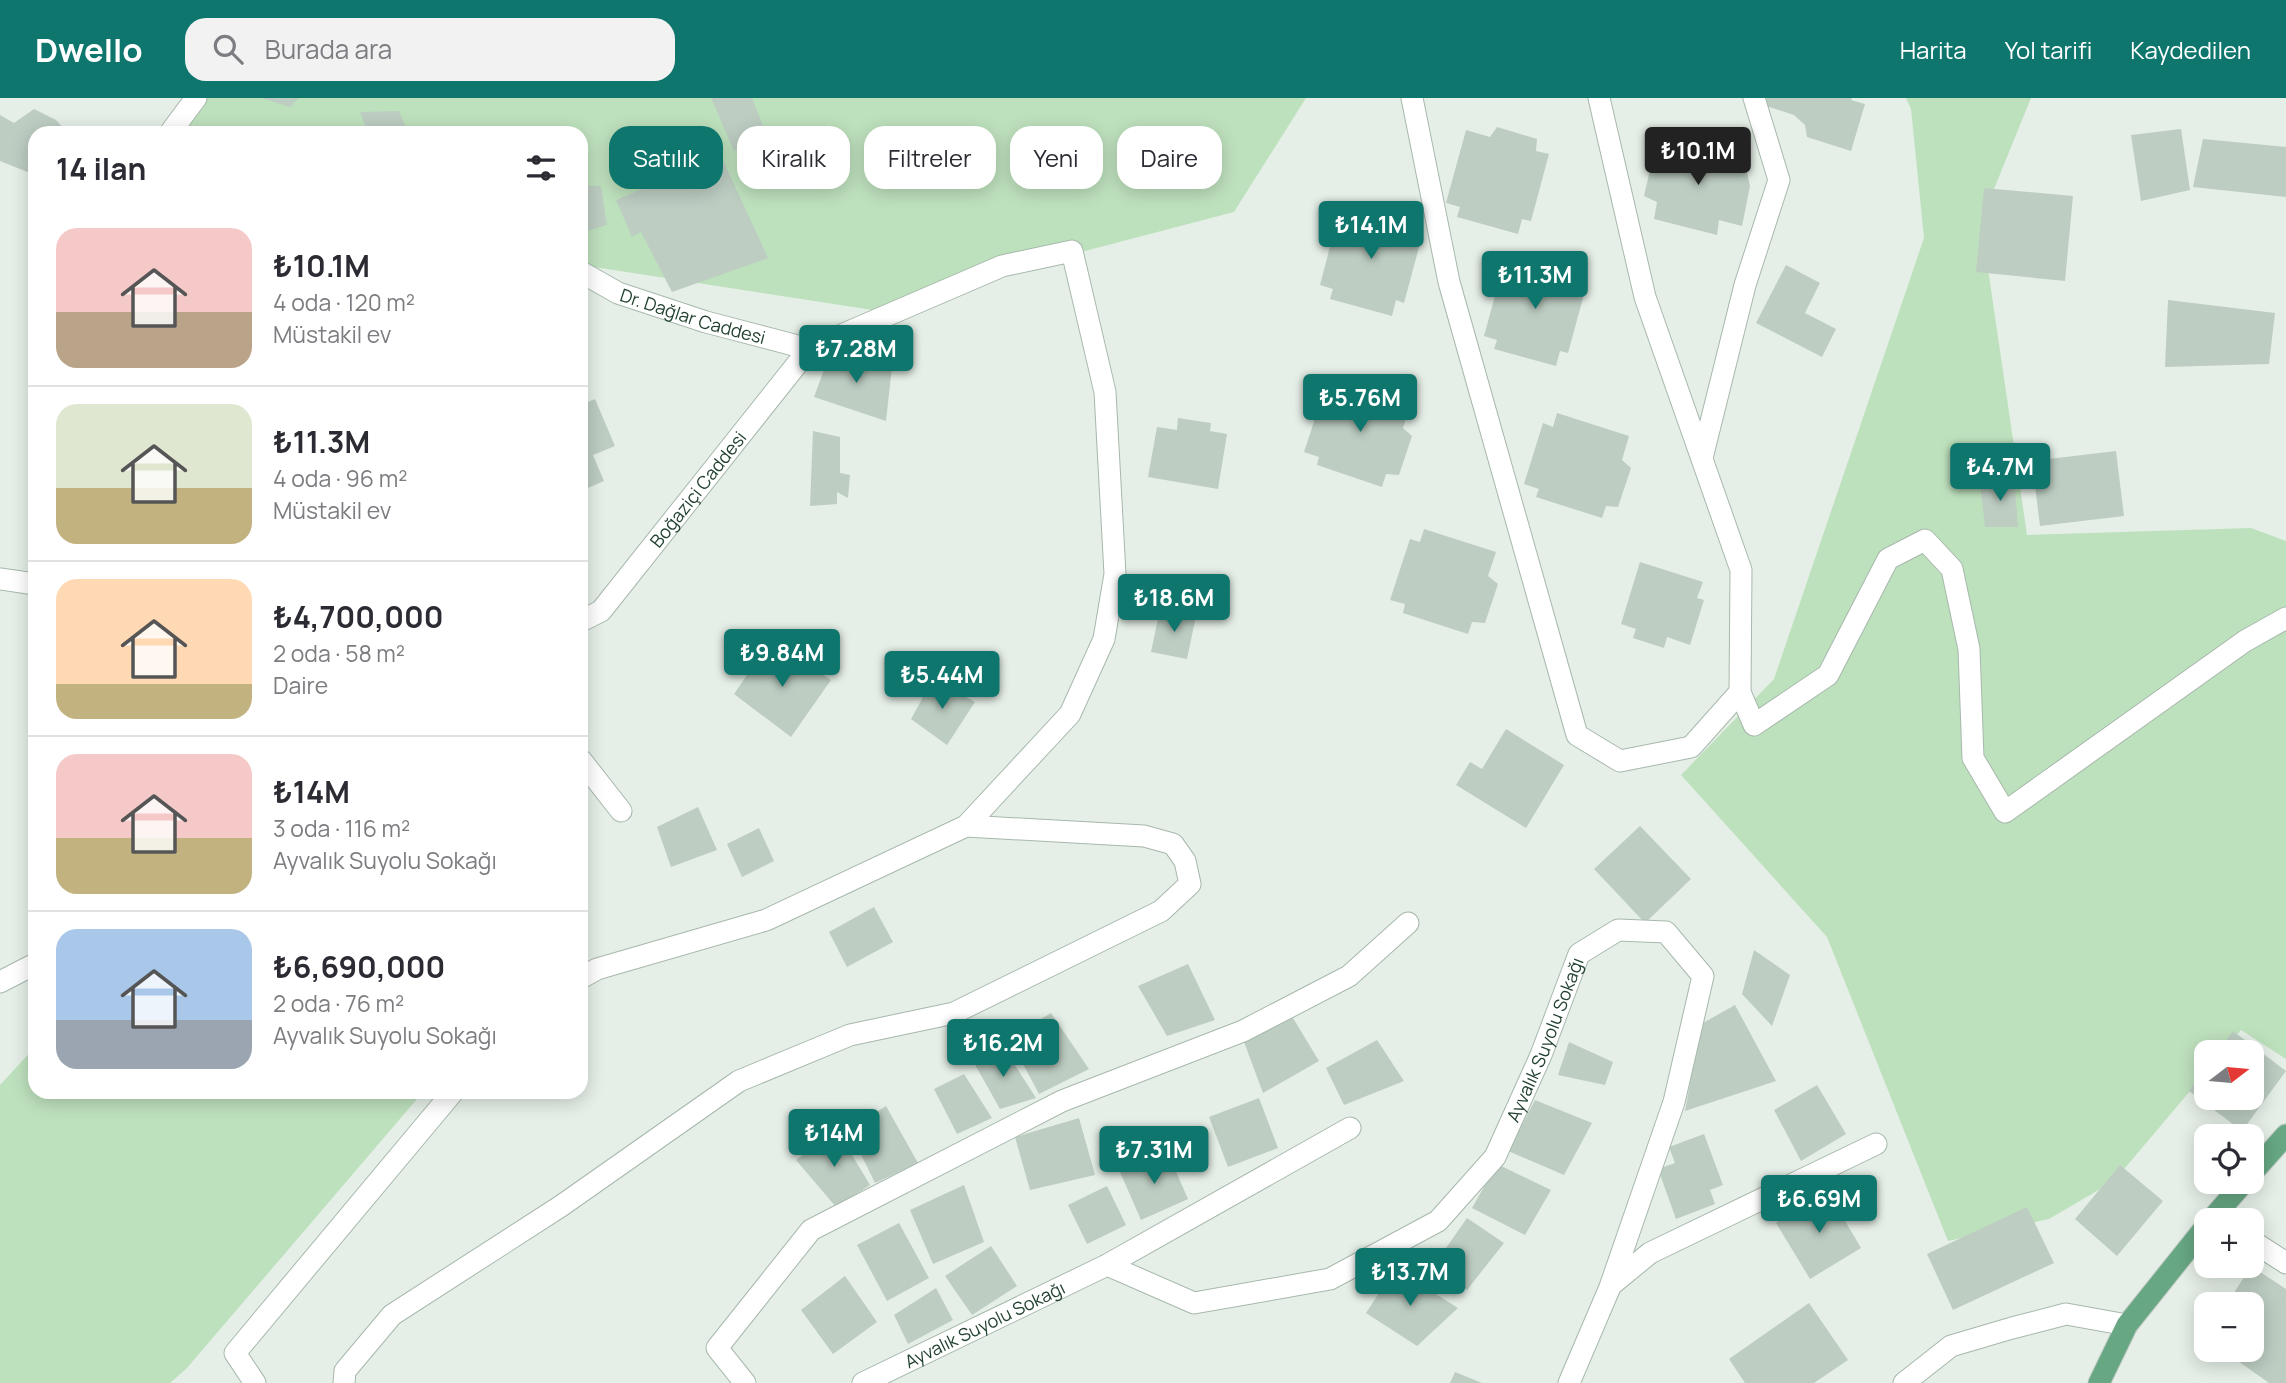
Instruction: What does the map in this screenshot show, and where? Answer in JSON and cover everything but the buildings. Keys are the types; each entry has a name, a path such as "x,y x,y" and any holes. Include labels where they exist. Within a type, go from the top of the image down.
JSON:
{"main road":[{"path":"2264,1160 2286,1135"},
{"path":"2222,1208 2234,1194"},
{"path":"2099,1383 2127,1325 2194,1242"}],"street":[{"path":"175,126 196,98"},
{"path":"1412,98 1448,282 1577,735 1620,761 1691,747 1740,692"},
{"path":"1599,98 1645,297 1741,570 1740,692 1754,725 1828,675 1888,559 1925,540 1952,569 1969,649 1973,758 2005,811 2245,641 2286,618"},
{"path":"1702,458 1745,285 1779,180 1754,98"},
{"path":"588,974 766,920 966,826 1070,714 1104,639 1115,574 1105,392 1072,251 1002,266 808,349"},
{"name":"Dr. Dağlar Caddesi","path":"588,276 618,293 706,322 808,349"},
{"name":"Boğaziçi Caddesi","path":"588,618 601,611 808,349"},
{"path":"0,579 28,583"},
{"path":"588,769 621,810"},
{"path":"344,1383 345,1371 392,1315 561,1206 739,1081 850,1035 954,1013 1161,911 1190,884 1185,861 1173,844 1144,836 966,826"},
{"path":"746,1383 717,1348 811,1230 1062,1101 1243,1031 1349,976 1408,923"},
{"name":"Ayvalık Suyolu Sokağı","path":"1107,1265 1194,1303 1330,1279 1438,1221 1495,1157 1541,1055 1579,954 1618,930 1666,932 1703,976 1674,1102 1610,1287 1569,1383"},
{"path":"0,982 28,968"},
{"path":"255,1383 235,1353 447,1099"},
{"name":"Ayvalık Suyolu Sokağı","path":"863,1383 1107,1265 1350,1128"},
{"name":"Ayvalık Suyolu Sokağı","path":"1610,1287 1650,1253 1876,1144"},
{"path":"2264,1248 2286,1262"},
{"path":"1904,1383 1951,1346 2039,1321 2066,1314 2127,1325"}],"green space":[{"path":"201,98 1306,98 1234,212 1085,251 879,311 588,266 588,126 183,126"},
{"path":"1906,98 2031,98 1981,221 2027,535 2251,528 2286,541 2286,1059 2264,1045 2264,1040 2257,1040 2241,1030 2233,1040 2194,1040 2194,1086 2114,1181 2049,1219 1948,1241 1827,937 1681,775 1774,679 1924,238 1911,109"},
{"path":"28,1055 28,1099 417,1099 187,1368 170,1383 0,1383 0,1085"}]}
